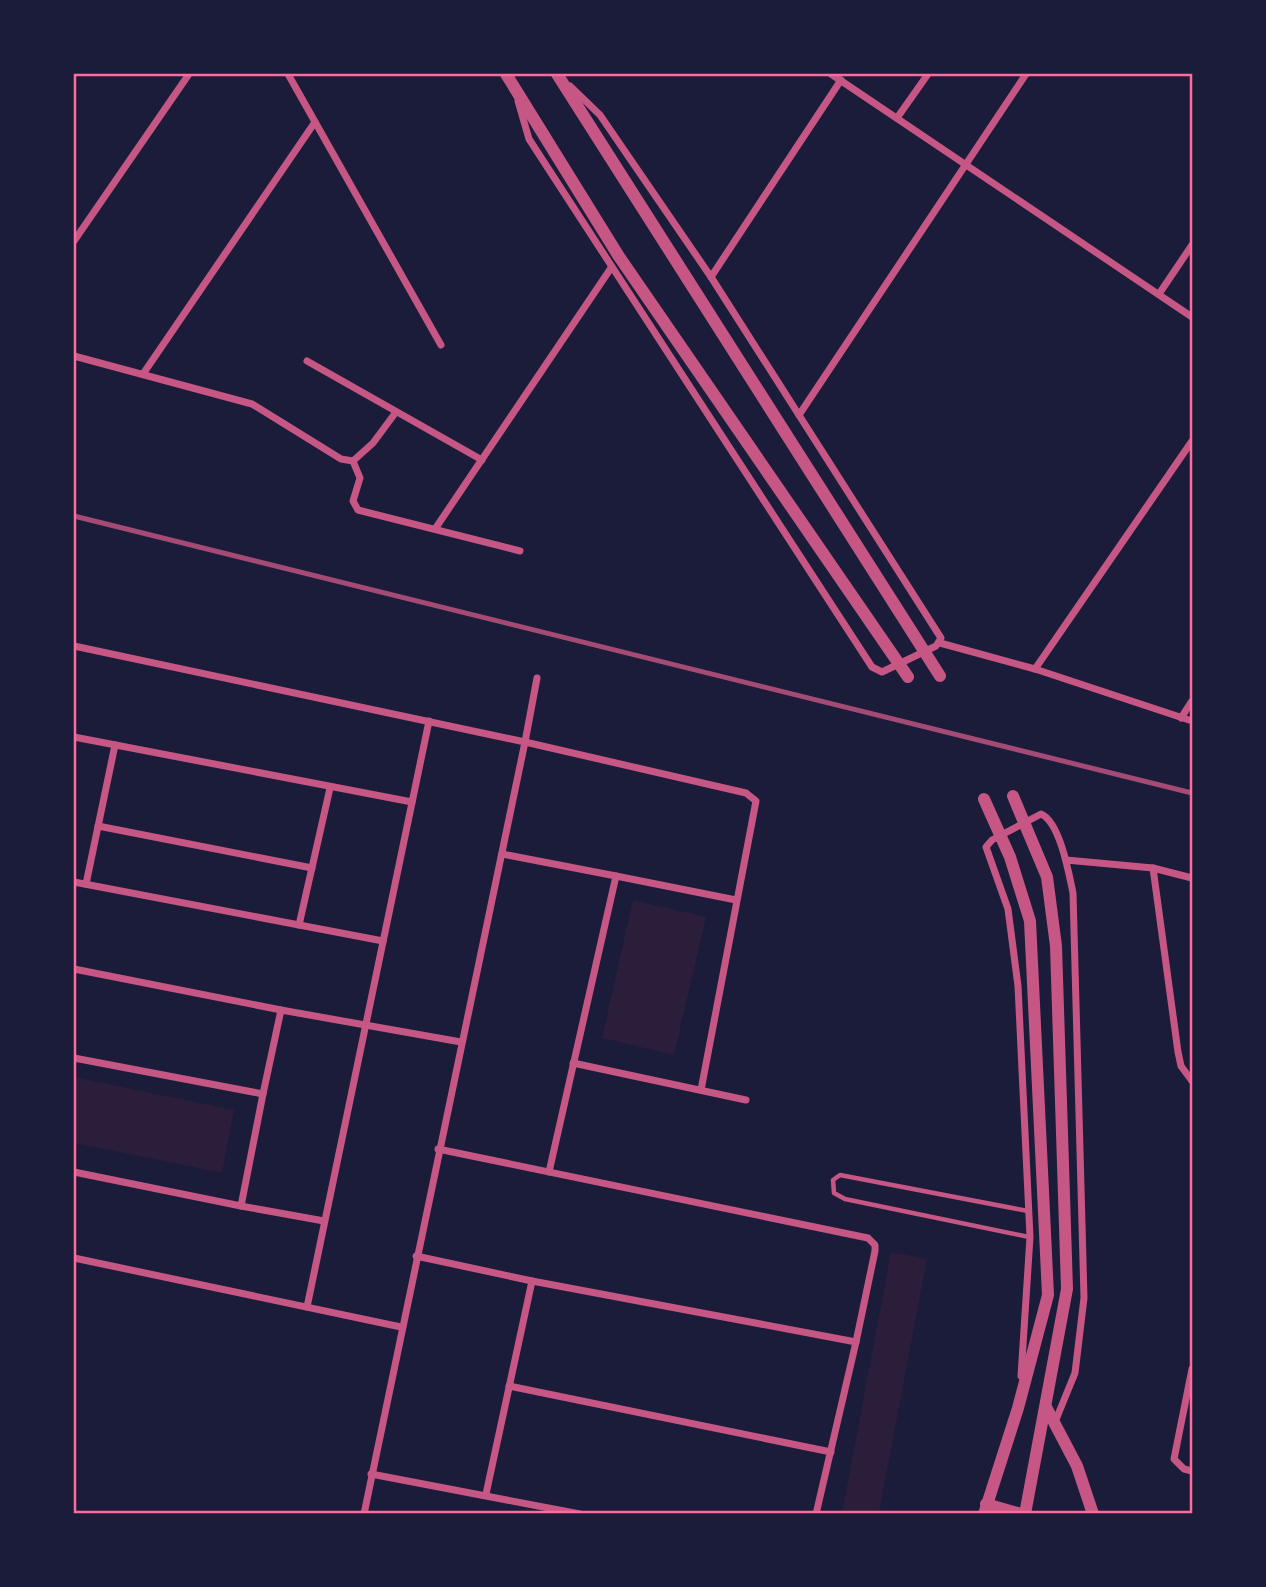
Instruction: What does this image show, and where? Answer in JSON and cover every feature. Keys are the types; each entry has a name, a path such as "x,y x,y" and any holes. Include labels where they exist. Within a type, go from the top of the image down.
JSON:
{"street":[{"path":"74,241 189,74"},
{"path":"288,74 441,345"},
{"path":"506,74 618,255 908,677"},
{"path":"557,74 600,115 711,277 941,638 938,645"},
{"path":"557,74 940,676"},
{"path":"831,74 1192,317"},
{"path":"897,118 928,74"},
{"path":"799,415 1026,74"},
{"path":"711,277 841,80"},
{"path":"516,91 529,139 872,667 878,671 891,668 938,645 1035,669 1192,720"},
{"path":"143,374 315,122"},
{"path":"1159,294 1192,245"},
{"path":"435,529 611,268"},
{"path":"74,356 253,404 341,459 353,461"},
{"path":"307,361 482,460"},
{"path":"353,461 373,443 396,412"},
{"path":"1035,669 1192,441"},
{"path":"353,461 359,478 353,501 355,508 520,551"},
{"path":"74,646 525,742 751,795 756,805 701,1090"},
{"path":"363,1514 537,678"},
{"path":"1181,718 1192,701"},
{"path":"307,1307 429,721"},
{"path":"74,737 412,802"},
{"path":"86,884 115,745"},
{"path":"299,925 330,788"},
{"path":"984,799 1010,857 1030,920 1048,1295 1018,1408 985,1509 1023,1514 1046,1407 1066,1289 1056,946 1046,877 1013,796"},
{"path":"1018,1408 1026,1337 1030,1237 1018,986 1008,909 987,850 992,840 1035,815 1043,815 1052,823 1066,860 1073,893 1084,1298 1074,1373 1055,1423"},
{"path":"98,826 312,868"},
{"path":"502,854 736,900"},
{"path":"1066,860 1153,868 1192,878"},
{"path":"1153,868 1178,1052 1181,1066 1192,1081"},
{"path":"548,1172 616,876"},
{"path":"74,882 383,941"},
{"path":"74,969 365,1027 461,1042"},
{"path":"241,1206 281,1010"},
{"path":"74,1058 263,1094"},
{"path":"573,1063 746,1100"},
{"path":"438,1149 868,1238 875,1245 875,1251 816,1514"},
{"path":"74,1172 324,1221"},
{"path":"416,1256 532,1281 856,1342"},
{"path":"74,1258 401,1327"},
{"path":"486,1494 532,1281"},
{"path":"1192,1369 1174,1459 1184,1469 1192,1471"},
{"path":"509,1386 831,1452"},
{"path":"1046,1407 1077,1466 1093,1514"},
{"path":"371,1474 580,1514"}],"lane":[{"path":"1028,1211 840,1175 833,1180 832,1186 834,1193 845,1199 1030,1237"}],"shaded area":[{"path":"633,900 706,917 674,1055 602,1038"},
{"path":"74,1077 234,1110 222,1173 74,1143"},
{"path":"891,1252 927,1259 879,1513 842,1513"}],"railway":[{"path":"74,516 1192,793"}]}
